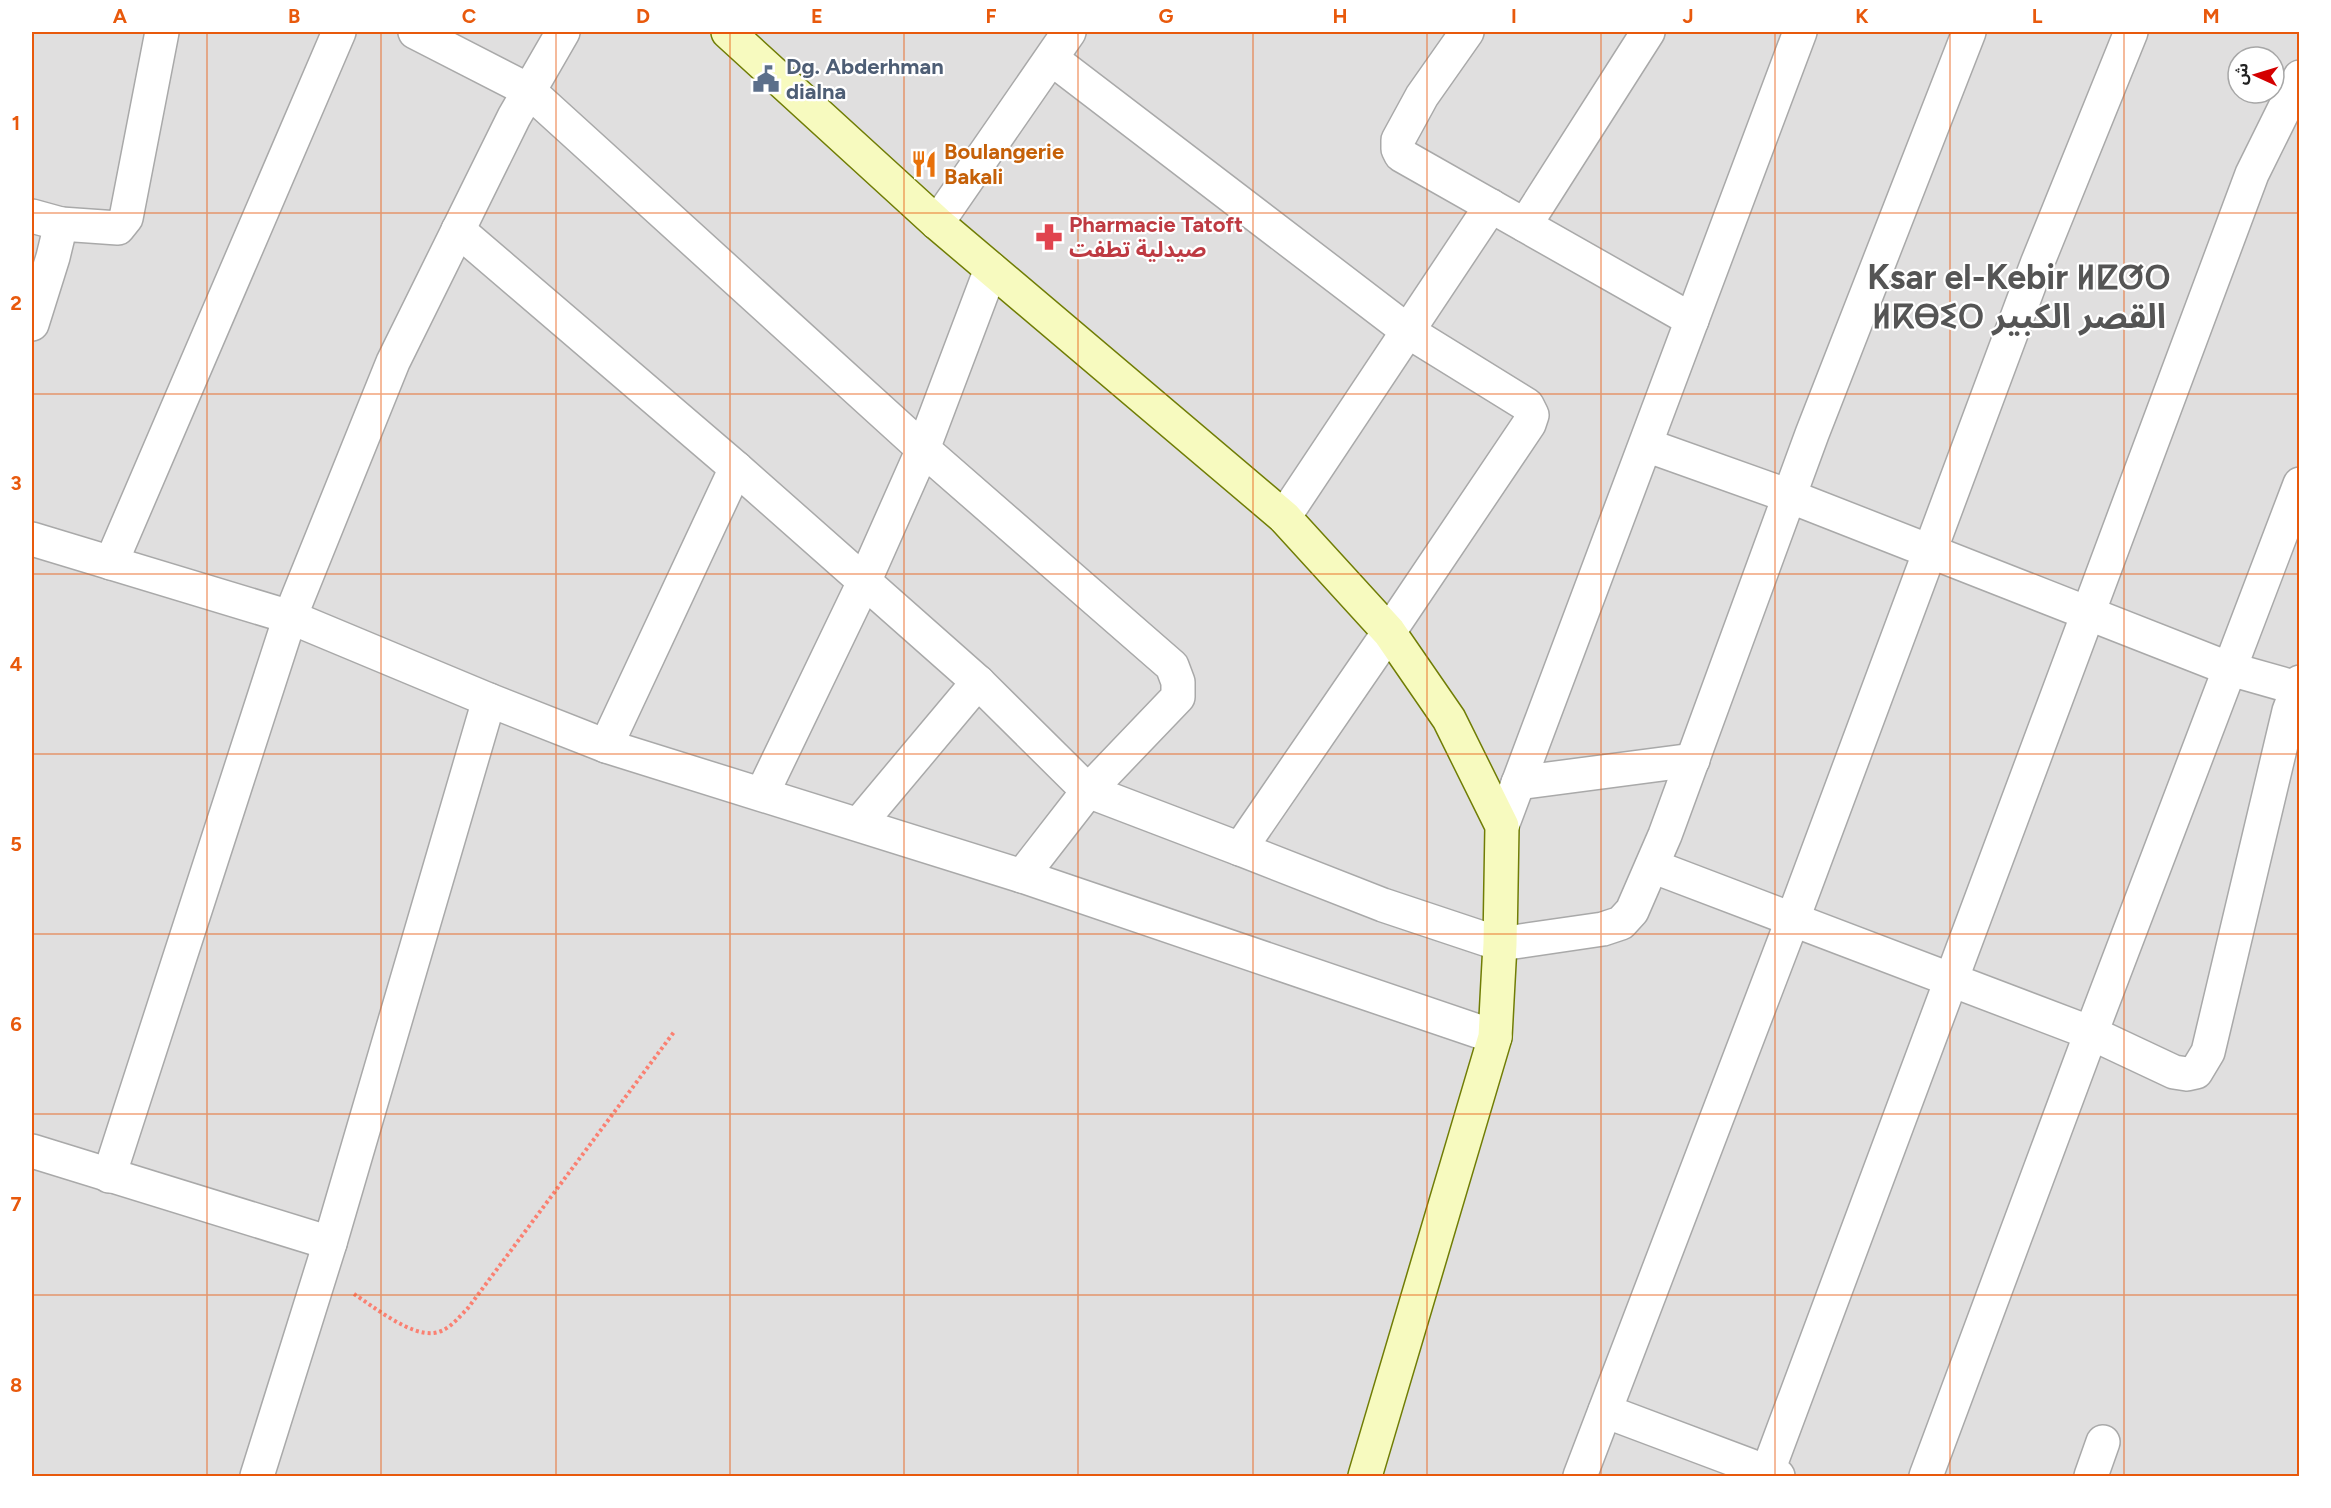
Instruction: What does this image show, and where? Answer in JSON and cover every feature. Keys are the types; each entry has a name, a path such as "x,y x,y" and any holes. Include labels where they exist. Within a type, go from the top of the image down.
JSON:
{"main road":[{"path":"728,32 937,223 1284,518 1389,632 1449,719 1502,826 1500,945 1495,1037 1365,1476"}],"street":[{"path":"32,324 53,257 46,220 118,228 126,218 162,32"},
{"path":"111,563 339,32"},
{"path":"415,32 528,90 923,448 1172,666 1178,682 1178,697 1088,791 1022,876"},
{"path":"109,1176 290,617 393,362 528,90 563,32"},
{"path":"937,223 1070,32"},
{"path":"1467,32 1422,96 1398,140 1401,155 1692,320"},
{"path":"1525,225 1648,32"},
{"path":"1502,826 1800,32"},
{"path":"458,230 736,468 978,682 1088,791 1383,905 1500,945 1603,929 1621,923 1632,911 1693,760 1790,496 1969,32"},
{"path":"1580,1476 1792,921 2037,264 2131,32"},
{"path":"1052,59 1409,332 1527,405 1532,415 1529,424 1240,849"},
{"path":"1605,1411 1770,1475 1951,981 2252,174 2300,77"},
{"path":"1284,518 1491,206"},
{"path":"762,794 864,582 923,448 991,269"},
{"path":"1646,445 1790,496 1931,550 2230,669 2298,685 2289,711 2208,1052 2196,1072 2187,1074 2174,1072 2091,1033 1652,866"},
{"path":"606,746 736,468"},
{"path":"1926,1476 2091,1033 2300,484"},
{"path":"32,539 290,617 606,746 1022,876 1495,1037"},
{"path":"859,824 978,682"},
{"path":"257,1476 325,1258 489,700"},
{"path":"1518,783 1693,760"},
{"path":"32,1151 109,1176 325,1258"},
{"path":"2091,1476 2103,1442"}],"path":[{"path":"325,1258 411,1330 435,1333 451,1326 468,1308 674,1032"}],"shaded area":[{"path":"32,32 2299,32 2299,1476 32,1476"}],"place":[{"name":"Dg. Abderhman dialna","path":"766,79"},
{"name":"Boulangerie Bakali","path":"924,164"},
{"name":"Pharmacie Tatoft صيدلية تطفت","path":"1049,237"}],"district":[{"name":"Ksar el-Kebir ⵍⵇⵚⵔ ⵍⴽⴱⵉⵔ القصر الكبير","path":"2019,296"}]}
